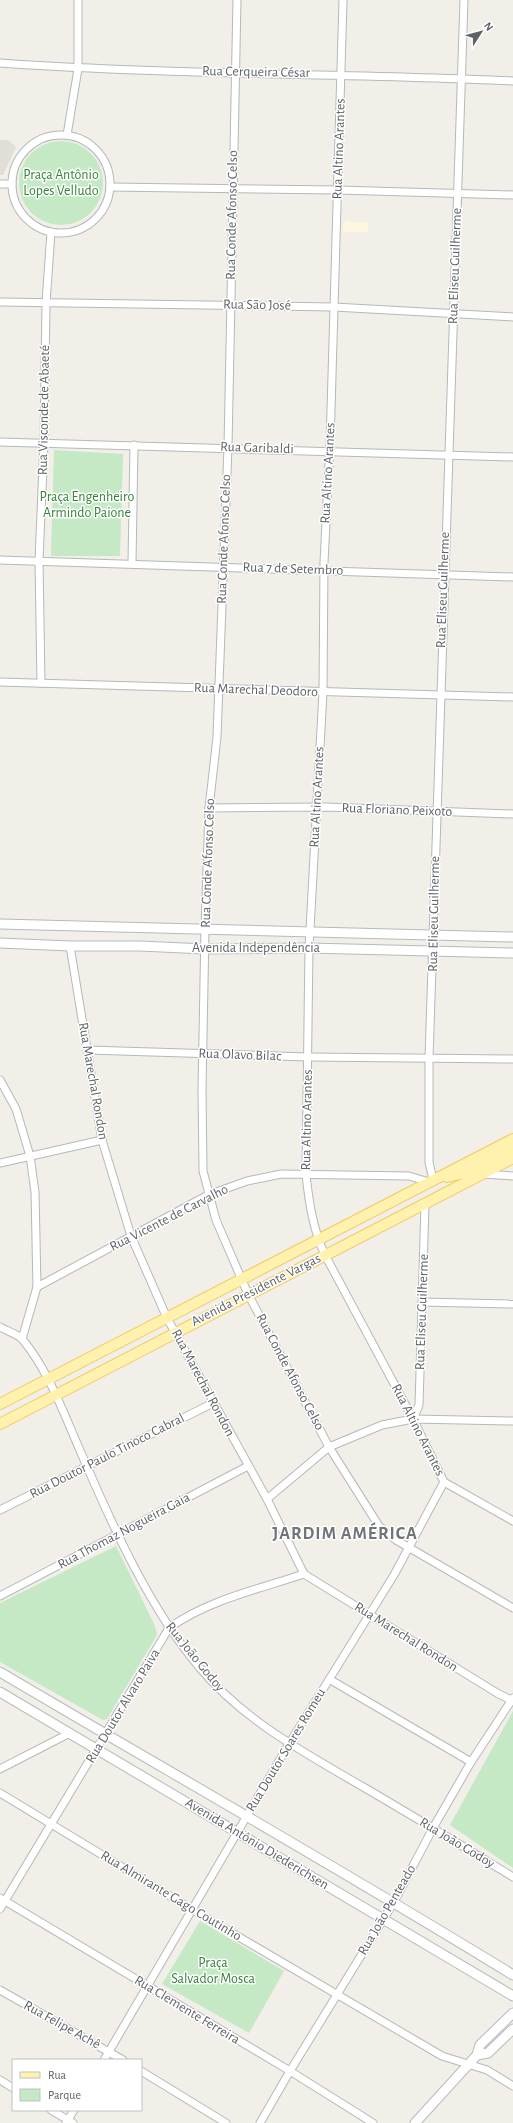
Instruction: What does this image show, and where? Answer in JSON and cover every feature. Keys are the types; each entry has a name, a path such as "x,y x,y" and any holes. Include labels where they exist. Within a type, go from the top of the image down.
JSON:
{"main road":[{"name":"Avenida Independência","path":"0,924 513,937"},
{"name":"Avenida Independência","path":"0,943 205,949 309,948 513,953"},
{"name":"Avenida Presidente Vargas","path":"0,1404 318,1241 431,1180 513,1139"},
{"path":"431,1180 464,1173 513,1148"},
{"name":"Avenida Presidente Vargas","path":"0,1424 248,1294 513,1158"},
{"name":"Avenida Antônio Diederichsen","path":"0,1672 246,1818 394,1902 513,1975"},
{"name":"Avenida Antônio Diederichsen","path":"0,1692 513,1996"},
{"path":"415,2123 477,2055 480,2045 513,2013"},
{"path":"477,2055 488,2053 513,2029"}],"street":[{"path":"67,135 78,69 78,0"},
{"name":"Rua Conde Afonso Celso","path":"237,0 228,447 216,737 209,808 205,929 204,1053 202,1090 203,1163 208,1195 216,1220 248,1294 329,1447 379,1526 396,1540 513,1608"},
{"name":"Rua Altino Arantes","path":"343,0 330,451 324,570 323,692 309,948 306,1174 309,1202 318,1241 414,1419 444,1482 513,1521"},
{"name":"Rua Eliseu Guilherme","path":"431,1180 429,1162 429,1058 434,951 440,694 464,0"},
{"name":"Rua Cerqueira César","path":"0,63 78,69 341,74 513,81"},
{"path":"54,135 67,135 82,139 94,148 103,159 109,172 110,187 107,201 101,213 91,223 79,230 65,233 51,232 36,226 23,215 15,200 12,184 14,170 19,157 28,146 41,139 54,135"},
{"path":"0,184 12,184"},
{"path":"110,187 338,190 513,195"},
{"name":"Rua Visconde de Abaeté","path":"41,683 39,560 44,443 46,303 51,232"},
{"name":"Rua São José","path":"0,302 230,304 334,307 513,317"},
{"name":"Rua Garibaldi","path":"0,442 228,447 513,457"},
{"path":"132,563 134,446"},
{"name":"Rua 7 de Setembro","path":"0,560 223,566 513,577"},
{"name":"Rua Marechal Deodoro","path":"0,682 513,697"},
{"name":"Rua Floriano Peixoto","path":"209,808 317,808 513,814"},
{"name":"Rua Marechal Rondon","path":"70,946 102,1140 131,1236 167,1318 267,1499 304,1574 513,1700"},
{"name":"Rua Olavo Bilac","path":"88,1050 308,1057 513,1060"},
{"path":"0,1080 16,1109 30,1156 35,1192 37,1287 22,1339"},
{"path":"0,1163 102,1140"},
{"name":"Rua Vicente de Carvalho","path":"37,1287 208,1195 246,1181 281,1174 409,1176 431,1180"},
{"path":"481,1174 513,1176"},
{"name":"Rua Eliseu Guilherme","path":"414,1419 419,1405 425,1204"},
{"path":"422,1302 513,1304"},
{"name":"Rua João Godoy","path":"0,1327 22,1339 48,1379 86,1466 119,1534 169,1628 198,1666 220,1690 245,1712 289,1744 433,1828 513,1877"},
{"name":"Rua Doutor Paulo Tinoco Cabral","path":"0,1510 213,1403"},
{"path":"406,1406 419,1405"},
{"path":"267,1499 329,1447 382,1425 414,1419 513,1421"},
{"name":"Rua Thomaz Nogueira Gaia","path":"0,1596 248,1466"},
{"name":"Rua Doutor Soares Romeu","path":"105,2059 289,1744 369,1613 394,1576 444,1482"},
{"name":"Rua Doutor Alvaro Paiva","path":"0,1909 2,1899 98,1749 169,1628 186,1616 203,1608 304,1574"},
{"path":"329,1679 471,1762"},
{"name":"Rua João Penteado","path":"260,2123 337,1993 394,1902 433,1828 471,1762 513,1700"},
{"path":"0,1769 70,1733"},
{"name":"Rua Almirante Gago Coutinho","path":"0,1793 193,1910 337,1993 442,2056 487,2070 513,2086"},
{"name":"Rua Clemente Ferreira","path":"2,1899 147,1987 290,2071 373,2123"},
{"name":"Rua Felipe Achê","path":"0,1990 121,2059"},
{"path":"142,2072 226,2123"},
{"path":"0,2080 12,2087"},
{"path":"52,2111 69,2122 74,2111"}],"shaded area":[{"path":"0,140 8,140 16,147 3,175 0,175"},
{"path":"346,221 369,223 367,232 343,232 343,225"}],"green space":[{"name":"Praça Antônio Lopes Velludo","path":"53,141 69,141 85,148 96,159 103,175 103,191 100,199 91,213 85,218 69,225 53,225 37,218 26,207 19,191 19,175 26,159 37,148"},
{"name":"Praça Engenheiro Armindo Paione","path":"54,450 123,454 120,556 51,556"},
{"path":"116,1546 155,1626 157,1635 107,1719 103,1720 0,1662 0,1603"},
{"path":"513,1711 513,1868 450,1825"},
{"name":"Praça Salvador Mosca","path":"200,1921 284,1971 249,2033 162,1984"}],"district":[{"name":"JARDIM AMÉRICA","path":"345,1534"}]}
